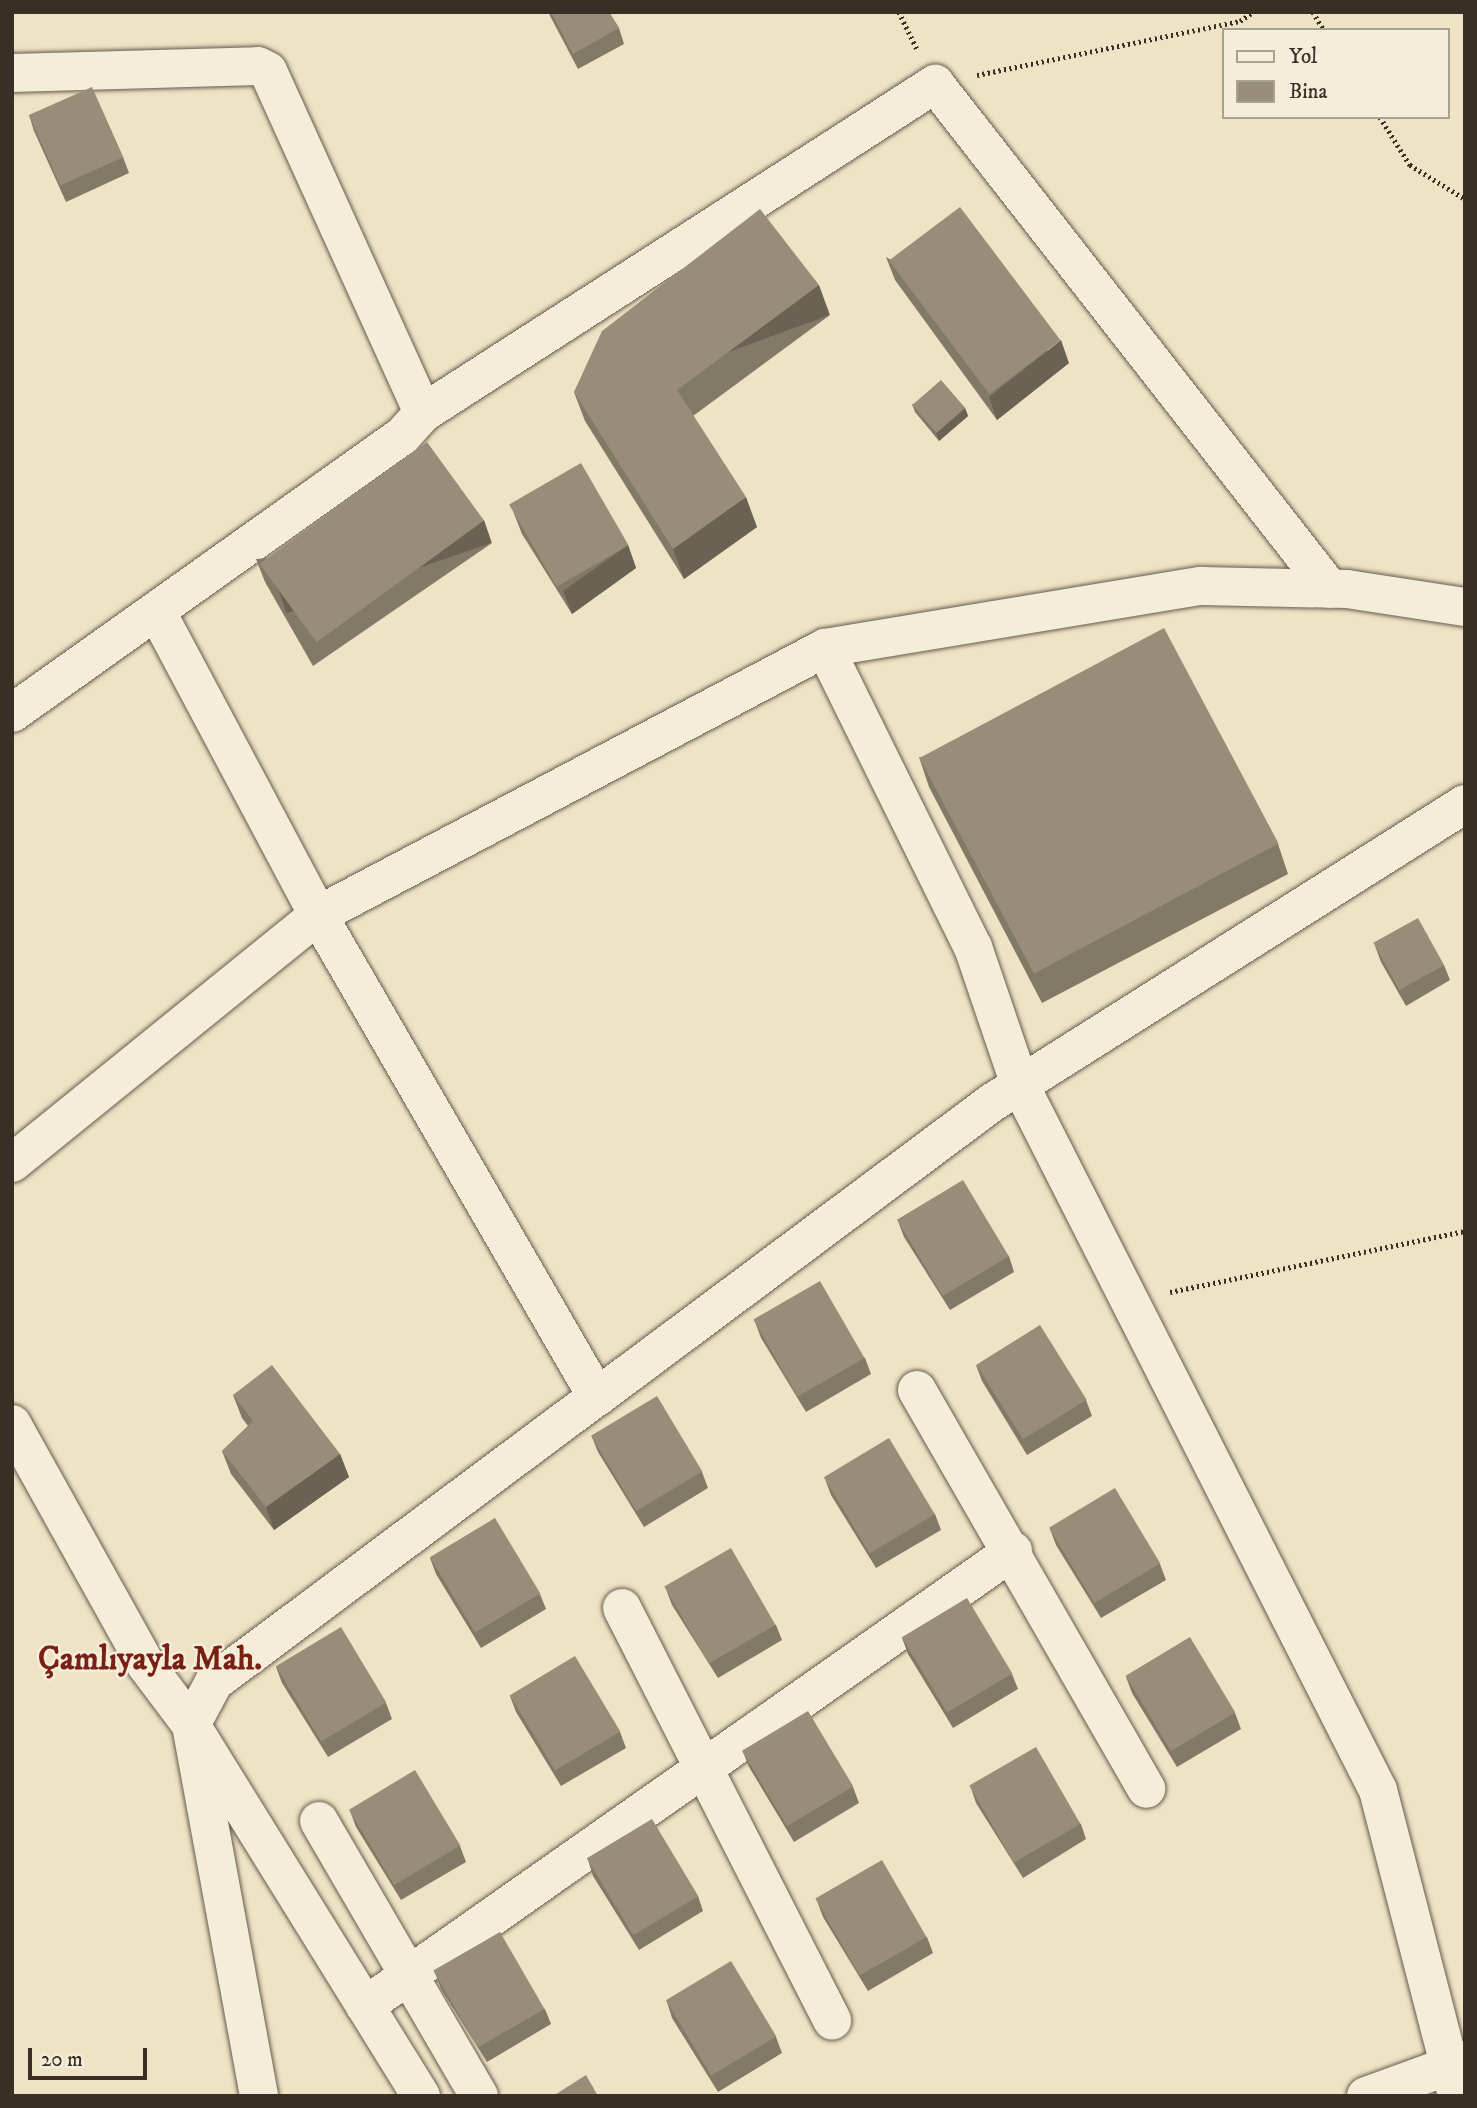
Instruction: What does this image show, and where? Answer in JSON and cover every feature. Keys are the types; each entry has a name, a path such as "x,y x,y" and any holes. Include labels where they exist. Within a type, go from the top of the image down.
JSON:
{"street":[{"path":"12,73 258,66 268,71 423,413"},
{"path":"12,713 402,436 423,413 935,84 1330,589"},
{"path":"12,1163 318,915 825,648 1201,586 1330,589 1465,607"},
{"path":"157,612 318,915 597,1397"},
{"path":"825,648 973,947 1020,1085 1135,1299 1378,1790 1456,2074 1366,2096"},
{"path":"259,2096 191,1725 214,1682 1020,1085 1465,804"},
{"path":"917,1390 1013,1551 1146,1789"},
{"path":"12,1424 146,1665 191,1725 421,2096"},
{"path":"365,2006 1013,1551"},
{"path":"622,1608 832,2021"},
{"path":"319,1821 479,2096"}],"path":[{"path":"935,84 1240,21 1252,12"},
{"path":"1312,12 1323,28"},
{"path":"1381,119 1410,164 1465,199"},
{"path":"1135,1299 1465,1231"}],"building":[{"path":"551,12 609,12 619,28 573,54"},
{"path":"92,87 123,157 60,185 29,115"},
{"path":"960,207 1061,340 989,394 889,261"},
{"path":"760,209 819,285 677,390 746,497 673,549 574,392 602,331"},
{"path":"941,380 965,408 937,433 912,405"},
{"path":"427,442 484,520 317,642 260,564"},
{"path":"581,463 628,545 557,587 509,504"},
{"path":"1164,628 1279,843 1034,973 919,758"},
{"path":"1418,918 1444,965 1400,990 1373,943"},
{"path":"963,1180 1009,1256 943,1296 897,1220"},
{"path":"820,1281 865,1358 798,1397 753,1320"},
{"path":"1040,1325 1087,1400 1023,1439 976,1365"},
{"path":"272,1365 340,1454 266,1507 222,1451 253,1421 233,1395"},
{"path":"657,1396 702,1471 636,1511 591,1436"},
{"path":"889,1438 935,1514 870,1553 824,1477"},
{"path":"1115,1488 1160,1563 1094,1603 1049,1528"},
{"path":"495,1518 540,1593 475,1633 430,1557"},
{"path":"731,1548 776,1625 709,1664 664,1586"},
{"path":"967,1598 1012,1673 947,1713 902,1637"},
{"path":"341,1627 386,1702 321,1742 276,1666"},
{"path":"1190,1637 1235,1712 1171,1751 1126,1676"},
{"path":"575,1656 620,1731 555,1771 510,1695"},
{"path":"808,1711 853,1786 787,1826 742,1751"},
{"path":"1036,1747 1080,1824 1014,1863 969,1786"},
{"path":"415,1770 460,1845 394,1885 349,1810"},
{"path":"652,1819 698,1896 633,1935 587,1858"},
{"path":"882,1860 926,1937 860,1976 815,1898"},
{"path":"500,1932 544,2009 478,2048 433,1970"},
{"path":"731,1961 776,2036 711,2076 666,2000"},
{"path":"586,2075 598,2096 553,2096"}],"district":[{"name":"Çamlıyayla Mah.","path":"150,1660"}]}
